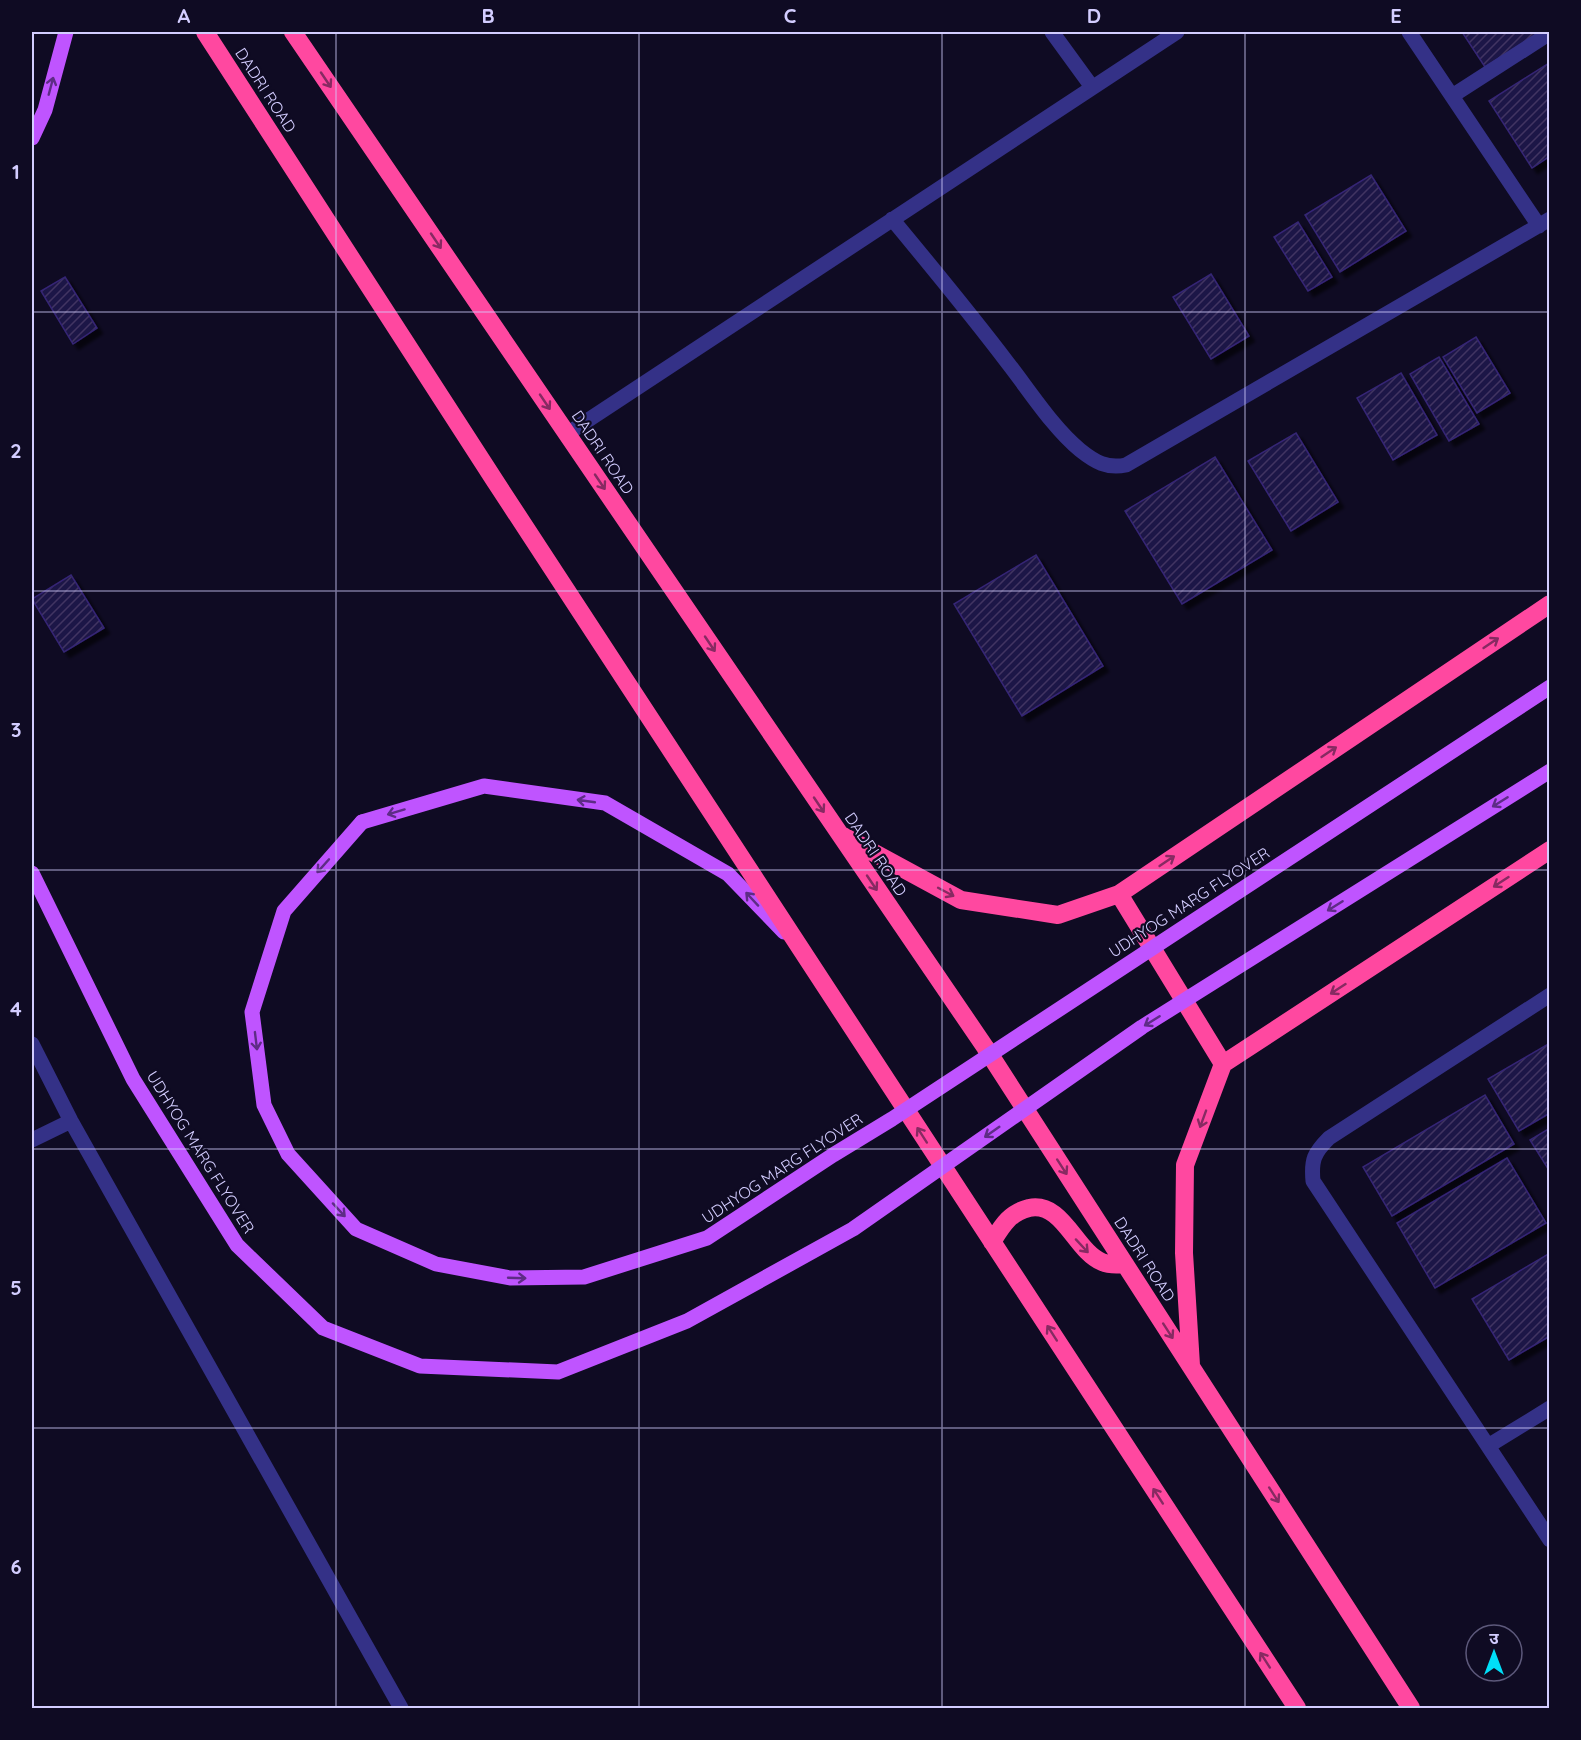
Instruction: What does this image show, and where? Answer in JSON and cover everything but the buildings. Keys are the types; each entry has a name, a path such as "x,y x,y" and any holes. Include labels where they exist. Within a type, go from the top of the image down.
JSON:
{"highway":[{"name":"DADRI ROAD","path":"205,32 495,481 1297,1708"},
{"name":"DADRI ROAD","path":"293,32 989,1055 1412,1708"},
{"path":"839,834 961,900 1058,915 1119,894 1550,604"},
{"path":"1191,1366 1184,1253 1185,1166 1223,1064 1550,850"},
{"path":"1119,894 1223,1064"},
{"path":"992,1242 1005,1221 1014,1213 1041,1207 1052,1212 1084,1249 1101,1262 1113,1265 1125,1264"}],"main road":[{"path":"32,138 45,110 66,32"},
{"name":"UDHYOG MARG FLYOVER","path":"806,957 728,873 605,803 484,786 362,822 284,911 252,1012 264,1105 288,1154 356,1229 436,1264 510,1278 584,1277 707,1238 833,1155 902,1113 1550,687"},
{"name":"UDHYOG MARG FLYOVER","path":"32,873 133,1079 237,1245 323,1328 420,1366 558,1372 687,1321 853,1229 1142,1027 1550,771"}],"street":[{"path":"1052,32 1092,87"},
{"path":"567,434 1177,32"},
{"path":"892,219 971,315 1058,428 1080,450 1102,465 1114,468 1126,465 1544,222 1452,96 1409,32"},
{"path":"1452,96 1550,33"},
{"path":"1550,995 1329,1138 1316,1151 1312,1167 1313,1181 1550,1540"},
{"path":"32,1044 71,1121 401,1708"},
{"path":"32,1140 71,1121"},
{"path":"1488,1446 1550,1408"}]}
